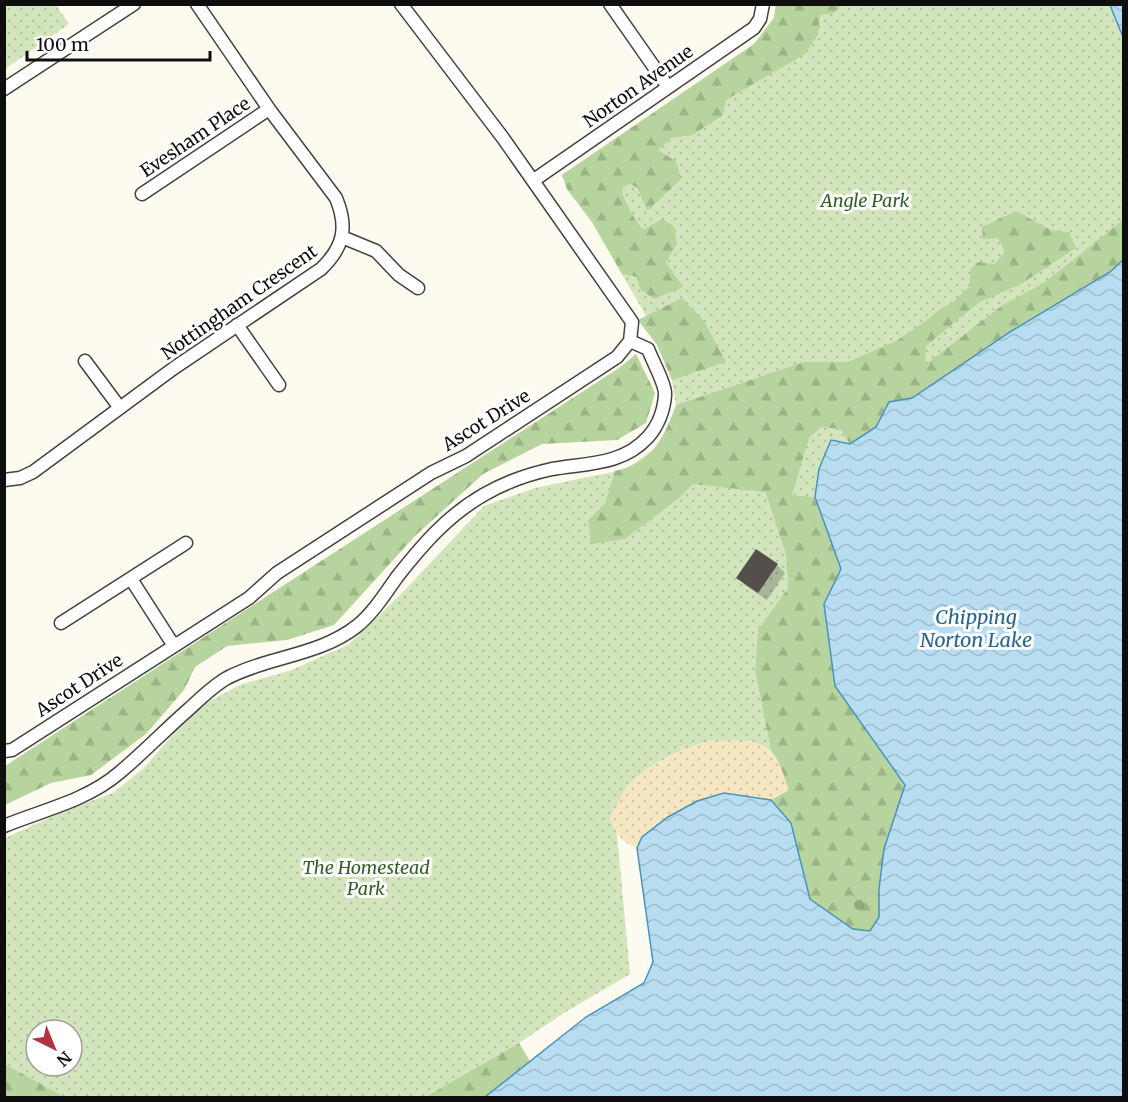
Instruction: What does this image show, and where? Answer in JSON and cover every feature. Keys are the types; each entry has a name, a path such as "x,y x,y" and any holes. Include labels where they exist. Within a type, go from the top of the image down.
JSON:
{"street":[{"path":"4,89 134,4"},
{"path":"197,4 269,110 336,198 344,224 342,237 376,251 399,275 418,288"},
{"path":"4,826 84,796 104,785 208,691 226,679 245,670 339,639 366,617 426,541 465,506 509,482 530,474 620,458 650,435 659,420 666,394 648,349 630,341 632,322 534,180 401,4"},
{"path":"610,4 668,87"},
{"name":"Norton Avenue","path":"534,180 754,28 760,19 763,4"},
{"name":"Evesham Place","path":"142,194 269,110"},
{"name":"Nottingham Crescent","path":"4,480 20,478 33,472 237,325 321,269 335,254 342,237"},
{"path":"237,325 279,386"},
{"name":"Ascot Drive","path":"8,750 249,598 277,573 431,473 466,456 618,357 630,341"},
{"path":"85,361 120,408"},
{"path":"61,623 186,543"},
{"path":"131,579 174,646"}],"green space":[{"path":"5,4 56,5 69,24 5,69"},
{"path":"776,4 841,5 834,13 820,15 818,35 805,54 726,100 722,116 692,135 671,138 658,150 676,161 681,179 647,211 638,188 630,184 621,188 630,210 643,230 662,219 674,226 677,244 666,262 683,287 654,299 640,289 637,277 622,274 592,222 567,189 562,175 754,44 774,18"},
{"name":"The Homestead Park","path":"776,5 1110,5 1123,37 1123,260 850,444 831,440 819,469 815,497 765,493 786,555 788,588 758,629 755,671 771,751 751,741 610,816 617,834 630,974 519,1043 425,1097 65,1097 30,1078 84,1078 84,1018 24,1018 24,1074 5,1064 5,838 69,809 113,793 144,768 204,704 242,684 289,671 348,645 402,593 484,506 535,488 627,469 655,448 666,433 676,405 672,380 646,316 592,222 567,189 562,175 754,44 774,18"},
{"path":"1016,211 1051,230 1069,232 1076,248 1021,284 978,303 926,346 925,365 1004,304 1044,283 1123,220 1123,260 1110,272 1010,332 912,398 889,402 876,427 850,444 841,429 821,427 809,438 792,495 815,497 841,569 824,604 835,686 905,785 884,849 879,889 879,917 869,932 853,929 810,899 791,823 771,800 788,789 771,751 755,671 758,629 788,588 786,555 765,492 693,484 678,499 625,539 591,544 588,520 605,504 615,471 638,462 655,447 667,428 676,405 804,362 848,362 896,341 953,302 970,286 970,270 977,262 995,264 1005,251 998,238 983,239 982,227"},
{"path":"682,298 704,321 726,362 672,380 657,345 638,320"},
{"path":"636,354 655,393 646,423 617,440 542,444 483,474 415,536 334,625 287,640 227,646 195,667 184,690 146,734 91,775 51,783 5,805 5,766 619,368"},
{"path":"519,1043 530,1061 485,1097 425,1097"},
{"path":"5,1064 24,1074 24,1078 30,1078 65,1097 5,1097"}],"sand":[{"path":"709,741 741,741 764,746 776,758 789,790 771,800 724,793 642,837 637,848 622,840 610,816 630,783 667,757"}],"water":[{"path":"1110,5 1123,5 1123,37"},
{"name":"Chipping Norton Lake","path":"1123,260 1123,1097 485,1097 586,1017 644,983 653,962 637,848 642,837 668,817 697,801 724,793 771,800 791,823 810,899 853,929 870,931 879,917 879,889 884,849 905,785 835,686 824,604 841,569 815,497 819,469 831,440 850,444 876,427 889,402 912,398 1010,332 1110,272"}],"building":[{"path":"756,549 778,564 758,593 736,578"}],"park label":[{"name":"Angle Park","path":"865,200"}]}
